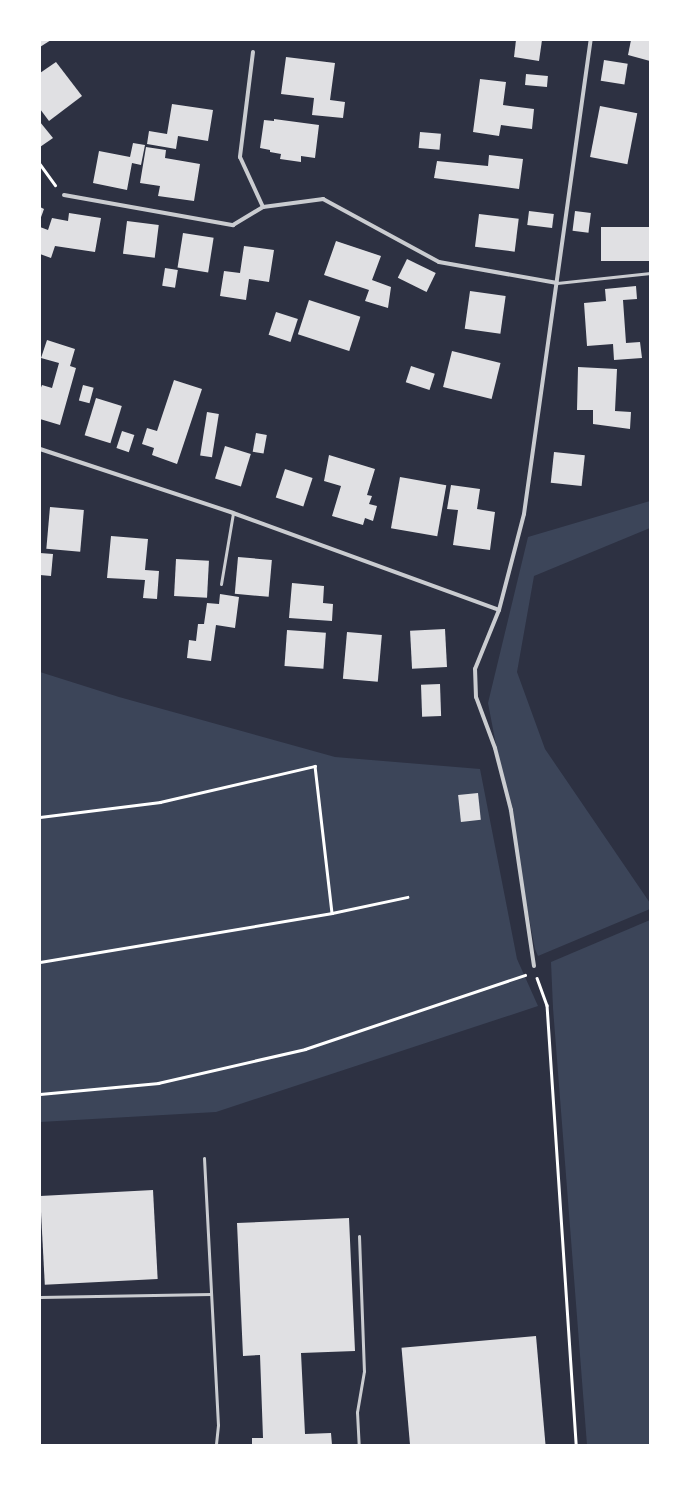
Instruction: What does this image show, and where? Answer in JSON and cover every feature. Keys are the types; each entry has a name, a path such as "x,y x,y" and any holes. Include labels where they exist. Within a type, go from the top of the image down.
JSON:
{"street":[{"path":"534,966 511,810 495,748 476,697 475,669 499,610 524,514 591,40"},
{"path":"253,52 240,157 263,207"},
{"path":"64,195 233,225 263,207 323,199 439,262 557,283"},
{"path":"40,449 233,513 499,610"}],"lane":[{"path":"557,283 650,273"},
{"path":"221,584 233,513"},
{"path":"204,1158 218,1425 216,1445"},
{"path":"359,1236 364,1371 357,1412 359,1445"},
{"path":"40,1297 211,1294"}],"path":[{"path":"40,164 64,195"},
{"path":"40,817 160,802 315,766 332,913"},
{"path":"40,962 332,913 407,897"},
{"path":"535,972 547,1006 576,1445"},
{"path":"40,1094 158,1083 305,1049 528,974"}],"shaded area":[{"path":"650,501 650,528 534,576 517,672 545,749 650,903 650,909 538,956 535,949 488,703 528,537"},
{"path":"40,672 119,697 335,757 480,769 517,959 538,1006 216,1112 40,1122"},
{"path":"650,920 650,1445 587,1445 553,1008 551,962"}],"building":[{"path":"40,40 51,40 40,47"},
{"path":"516,40 542,40 539,61 514,57"},
{"path":"631,40 650,40 650,61 628,55"},
{"path":"286,57 335,63 330,100 345,102 343,118 312,115 314,98 281,94"},
{"path":"604,60 628,64 624,84 601,81"},
{"path":"56,62 82,96 49,121 40,109 40,73"},
{"path":"526,74 548,76 547,87 525,85"},
{"path":"480,79 506,82 503,105 534,109 532,129 501,125 499,136 473,132"},
{"path":"172,104 213,110 208,141 178,136 176,149 147,144 149,131 167,134"},
{"path":"600,106 637,113 627,164 590,157"},
{"path":"274,119 319,125 315,158 301,156 301,162 280,159 281,154 260,148 264,120 274,121"},
{"path":"40,122 53,138 40,147"},
{"path":"420,132 441,134 440,150 419,148"},
{"path":"133,143 145,145 141,165 132,163 127,190 93,183 99,151 130,157"},
{"path":"146,147 166,150 165,158 200,164 194,201 158,196 160,186 140,183"},
{"path":"489,155 523,159 519,189 434,178 437,161 488,166"},
{"path":"40,207 44,209 40,220"},
{"path":"529,211 554,214 552,228 527,225"},
{"path":"575,211 591,213 588,233 573,231"},
{"path":"69,213 101,218 95,252 55,246 51,258 40,254 40,227 48,230 52,218 68,221"},
{"path":"479,214 519,219 515,252 475,247"},
{"path":"127,221 159,225 155,258 123,254"},
{"path":"601,227 650,227 650,261 601,261"},
{"path":"183,233 214,238 208,272 178,268"},
{"path":"336,241 381,256 372,280 391,287 388,308 365,301 369,290 324,275"},
{"path":"244,246 274,250 269,282 249,279 246,300 220,296 224,271 240,273"},
{"path":"407,259 436,273 427,292 398,278"},
{"path":"165,268 178,270 175,288 162,286"},
{"path":"636,286 637,299 623,300 626,343 640,342 642,358 614,360 613,344 587,346 584,303 606,301 605,289"},
{"path":"470,291 506,296 500,334 465,329"},
{"path":"309,300 360,317 349,351 298,334"},
{"path":"276,312 298,319 290,342 269,335"},
{"path":"47,340 75,349 70,366 76,368 60,425 40,419 40,390 42,385 52,388 59,363 41,358"},
{"path":"452,351 501,363 492,399 443,387"},
{"path":"411,366 435,374 430,390 406,382"},
{"path":"578,367 617,369 615,411 631,412 630,429 593,424 593,410 577,410"},
{"path":"174,380 202,389 177,464 152,455 154,448 142,444 147,428 157,431"},
{"path":"83,385 94,388 89,403 79,400"},
{"path":"96,398 122,406 110,443 85,435"},
{"path":"207,412 219,414 212,457 200,455"},
{"path":"122,431 134,435 129,452 116,448"},
{"path":"256,433 267,435 264,454 253,452"},
{"path":"225,446 251,454 241,486 215,479"},
{"path":"554,452 585,455 582,486 551,483"},
{"path":"329,455 375,469 367,495 372,496 369,504 377,506 373,521 365,518 363,525 332,516 341,486 324,481"},
{"path":"285,469 313,478 303,506 276,498"},
{"path":"400,477 446,485 437,536 391,528"},
{"path":"451,485 480,489 477,509 495,512 490,550 453,545 458,510 447,509"},
{"path":"50,507 84,510 80,552 46,549"},
{"path":"111,536 148,539 145,570 159,571 157,599 143,598 145,580 107,578"},
{"path":"40,553 53,554 51,576 40,575"},
{"path":"238,557 272,560 269,597 235,594"},
{"path":"176,559 209,561 207,598 174,596"},
{"path":"292,583 324,586 323,603 333,604 332,621 289,618"},
{"path":"220,594 239,597 235,628 216,625 211,661 187,658 189,640 196,641 198,624 204,624 207,603 219,604"},
{"path":"445,629 447,667 412,669 410,631"},
{"path":"287,630 326,633 323,669 284,666"},
{"path":"347,632 382,635 378,682 343,679"},
{"path":"440,684 441,716 422,717 421,685"},
{"path":"478,793 481,820 461,822 458,795"},
{"path":"153,1190 158,1279 45,1285 40,1196"},
{"path":"349,1218 355,1351 301,1353 305,1434 331,1433 332,1445 252,1445 252,1438 263,1438 260,1355 243,1356 237,1223"},
{"path":"536,1336 545,1445 410,1445 402,1348"}]}
